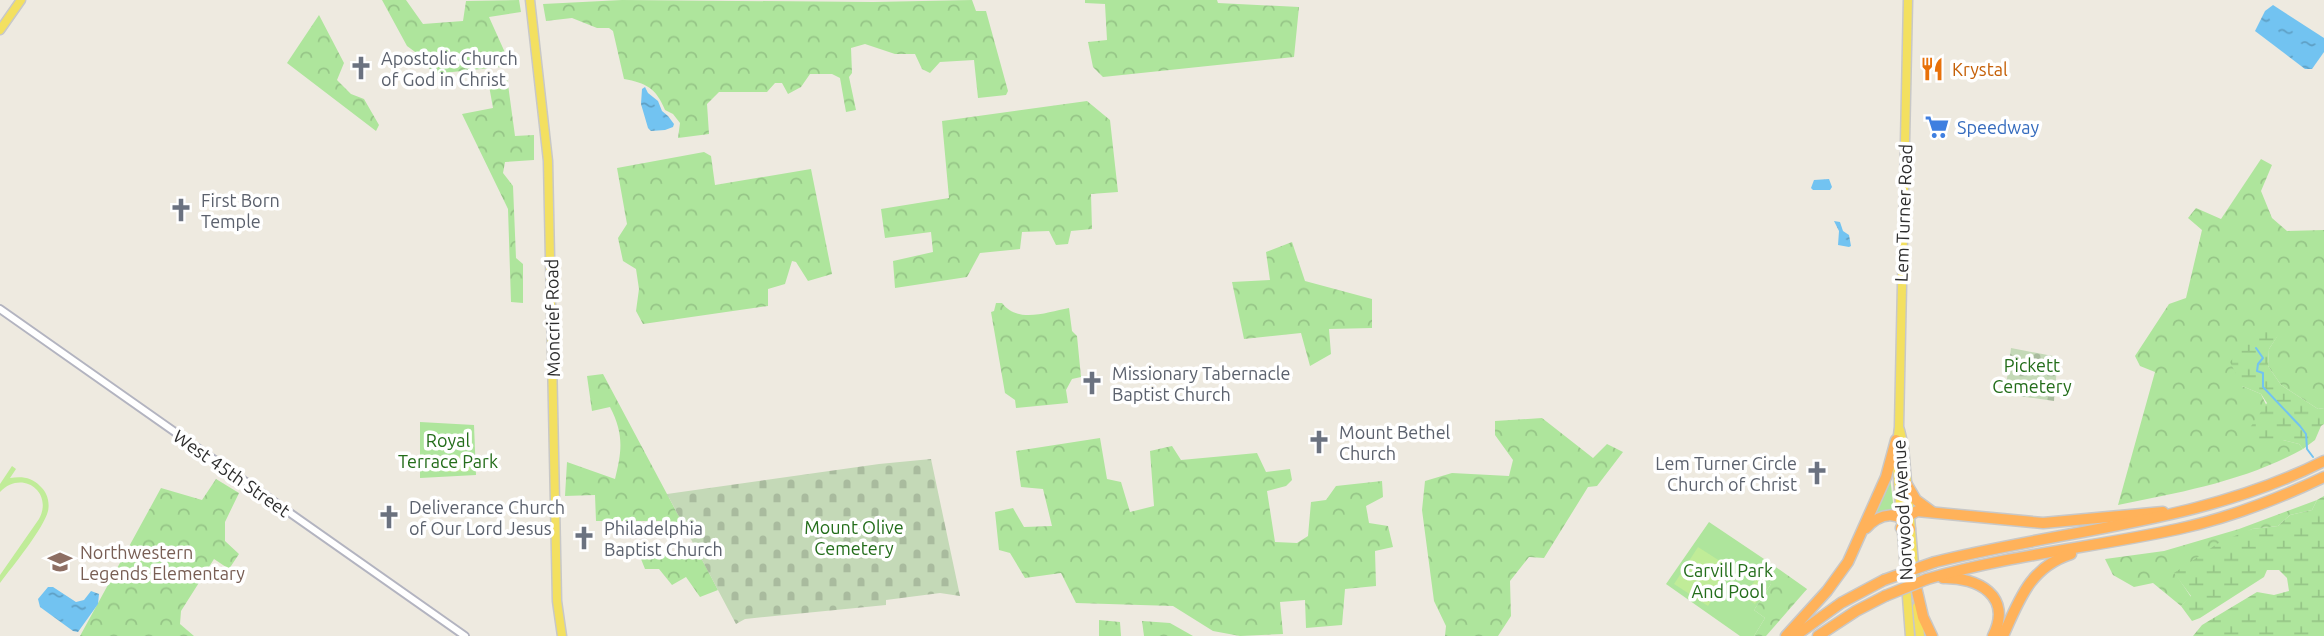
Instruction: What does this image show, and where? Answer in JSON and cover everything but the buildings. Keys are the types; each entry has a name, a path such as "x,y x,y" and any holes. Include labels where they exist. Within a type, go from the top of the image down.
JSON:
{"highway":[{"path":"1786,636 1839,576 1889,468 1896,440"},
{"path":"1795,636 1841,603 1884,580 1936,562 2162,518 2216,504 2274,484 2324,461"},
{"path":"1818,636 1885,596 1934,578 1985,565 2191,526 2231,515 2324,477"},
{"path":"1906,483 1920,505 1935,513"},
{"path":"1859,537 1870,523 1880,517 1890,515 1905,522 1917,511 2001,521 2055,522 2216,504"},
{"path":"2003,636 2024,588 2040,570 2065,556 2120,540"},
{"path":"1934,578 1968,580 1987,589 1995,600 1999,614 1993,636"},
{"path":"1916,587 1932,636"}],"main road":[{"path":"0,30 21,0"},
{"name":"Moncrief Road","path":"530,0 548,162 557,601 562,636"},
{"name":"Lem Turner Road","path":"1899,427 1908,0"},
{"name":"Norwood Avenue","path":"1899,427 1896,440 1920,636"},
{"name":"Norwood Avenue","path":"1899,427 1903,439 1906,483 1910,636"}],"street":[{"name":"West 45th Street","path":"0,309 465,636"}],"green space":[{"path":"382,0 406,0 423,24 463,21 466,1 519,0 521,12 489,17 511,66 433,74 422,57 407,46"},
{"path":"622,0 972,0 976,11 986,11 1008,91 1006,95 978,98 974,60 940,62 930,73 922,69 915,54 895,54 865,44 851,48 852,73 849,77 856,110 846,112 840,78 832,74 810,74 801,87 788,94 782,83 775,83 767,92 719,92 707,104 709,134 678,138 680,123 673,114 665,110 658,96 638,82 624,79 613,31 572,18 546,21 543,4"},
{"path":"1085,0 1217,0 1218,3 1299,7 1294,57 1103,77 1093,67 1088,42 1107,40 1105,4 1085,3"},
{"path":"319,15 344,63 337,80 351,94 364,99 379,125 376,131 287,63"},
{"path":"507,77 515,136 534,135 534,160 505,162 503,173 513,186 516,258 523,264 523,303 511,302 508,209 462,114 493,108 488,80"},
{"path":"1087,101 1110,120 1118,192 1091,194 1092,229 1071,231 1068,244 1056,245 1049,231 1022,232 1020,249 980,253 967,277 895,288 893,261 933,252 931,232 885,238 881,209 949,198 942,121"},
{"path":"704,152 711,156 715,185 811,169 832,274 808,281 796,262 792,261 785,284 768,289 768,306 643,324 636,311 639,289 636,269 623,261 618,238 627,224 617,168"},
{"path":"2261,159 2272,165 2261,191 2272,218 2287,231 2324,230 2324,408 2318,409 2281,385 2268,366 2269,349 2278,335 2242,386 2261,394 2283,440 2299,444 2303,449 2236,477 2118,505 2155,372 2140,366 2135,356 2169,304 2186,298 2202,230 2188,218 2196,208 2221,219"},
{"path":"1292,242 1305,281 1372,299 1372,328 1329,329 1331,354 1310,366 1301,333 1244,339 1232,282 1270,280 1266,252"},
{"path":"996,303 1002,303 1024,315 1069,308 1072,331 1077,336 1081,377 1072,379 1066,390 1068,403 1016,408 1015,400 1005,393 991,312 994,311"},
{"path":"2271,327 2278,335 2269,349 2268,366 2281,385 2318,409 2324,408 2324,424 2315,440 2303,449 2299,444 2283,440 2263,451 2247,432 2267,403 2261,394 2242,386 2230,362 2254,332"},
{"name":"Pickett Cemetery","path":"2011,348 2058,357 2054,401 2005,394"},
{"path":"603,374 683,524 662,521 596,521 595,495 565,496 567,462 615,479 620,451 618,426 610,407 592,411 587,376"},
{"path":"1542,418 1593,458 1607,444 1623,452 1597,486 1588,487 1544,558 1529,557 1510,581 1511,616 1498,636 1445,636 1446,626 1434,601 1422,510 1425,481 1452,473 1509,476 1513,460 1495,435 1495,421"},
{"name":"Royal Terrace Park","path":"420,422 474,425 476,475 420,478"},
{"path":"1100,438 1107,479 1121,482 1130,512 1154,506 1150,451 1172,446 1181,460 1257,453 1266,472 1290,469 1292,480 1286,486 1267,491 1275,542 1297,543 1308,536 1311,502 1326,500 1336,486 1382,481 1383,497 1366,506 1369,523 1388,526 1393,547 1375,551 1376,586 1345,589 1342,625 1306,628 1305,600 1280,602 1283,634 1240,636 1213,631 1173,606 1076,603 1061,573 1025,578 1010,553 999,550 995,512 1013,508 1024,527 1052,526 1043,489 1021,487 1016,451"},
{"path":"446,456 469,456 470,471 447,472"},
{"name":"Mount Olive Cemetery","path":"931,459 960,596 940,593 886,600 886,605 745,619 736,624 667,494 879,464"},
{"path":"12,466 16,469 10,478 26,478 37,483 46,494 49,508 34,537 0,583 0,575 39,519 42,509 39,492 26,483 8,485 0,492 0,484"},
{"path":"1890,477 1894,511 1873,518"},
{"path":"216,479 239,493 225,522 225,541 239,554 229,569 214,559 181,611 180,624 194,636 80,636 161,488 202,500"},
{"path":"2324,496 2324,636 2193,636 2202,625 2257,592 2274,595 2289,591 2287,578 2279,570 2267,570 2264,577 2192,621 2181,606 2191,596 2174,573 2220,542 2252,529 2278,526 2290,515 2312,510 2317,500"},
{"path":"2317,500 2312,510 2290,515 2278,526 2252,529 2175,573 2191,597 2181,606 2153,583 2134,587 2113,575 2105,559 2164,551 2239,529"},
{"name":"Carvill Park And Pool","path":"1709,522 1770,563 1771,584 1754,610 1765,618 1754,636 1740,636 1666,584"},
{"path":"695,546 718,590 700,597 686,577 672,585 659,569 645,569 641,559"},
{"path":"1698,547 1723,563 1727,576 1708,606 1674,584"},
{"path":"1770,563 1807,589 1766,636 1754,636 1765,618 1754,610 1771,584"},
{"path":"1756,579 1767,587 1755,604 1744,596"},
{"path":"1099,620 1120,622 1121,636 1099,636"},
{"path":"1142,621 1170,623 1193,636 1144,636"}],"water":[{"path":"2273,5 2324,38 2324,52 2312,69 2305,69 2255,31 2265,11"},
{"path":"645,87 658,101 662,111 674,124 673,127 651,131 648,128 641,104 642,89"},
{"path":"1829,179 1832,187 1830,190 1811,188 1814,180"},
{"path":"1834,221 1840,222 1843,231 1849,235 1851,246 1838,245 1839,231"},
{"path":"48,587 53,587 76,602 84,600 91,591 99,594 98,604 78,632 40,607 38,599"}],"waterway":[{"path":"2256,348 2263,358 2257,371 2263,373 2263,387 2306,434 2307,449 2313,457"}],"place":[{"name":"Apostolic Church of God in Christ","path":"361,68"},
{"name":"Krystal","path":"1932,69"},
{"name":"Speedway","path":"1937,127"},
{"name":"First Born Temple","path":"181,210"},
{"name":"Missionary Tabernacle Baptist Church","path":"1092,383"},
{"name":"Mount Bethel Church","path":"1319,442"},
{"name":"Lem Turner Circle Church of Christ","path":"1817,473"},
{"name":"Deliverance Church of Our Lord Jesus","path":"389,517"},
{"name":"Philadelphia Baptist Church","path":"584,538"},
{"name":"Northwestern Legends Elementary","path":"60,562"}]}
